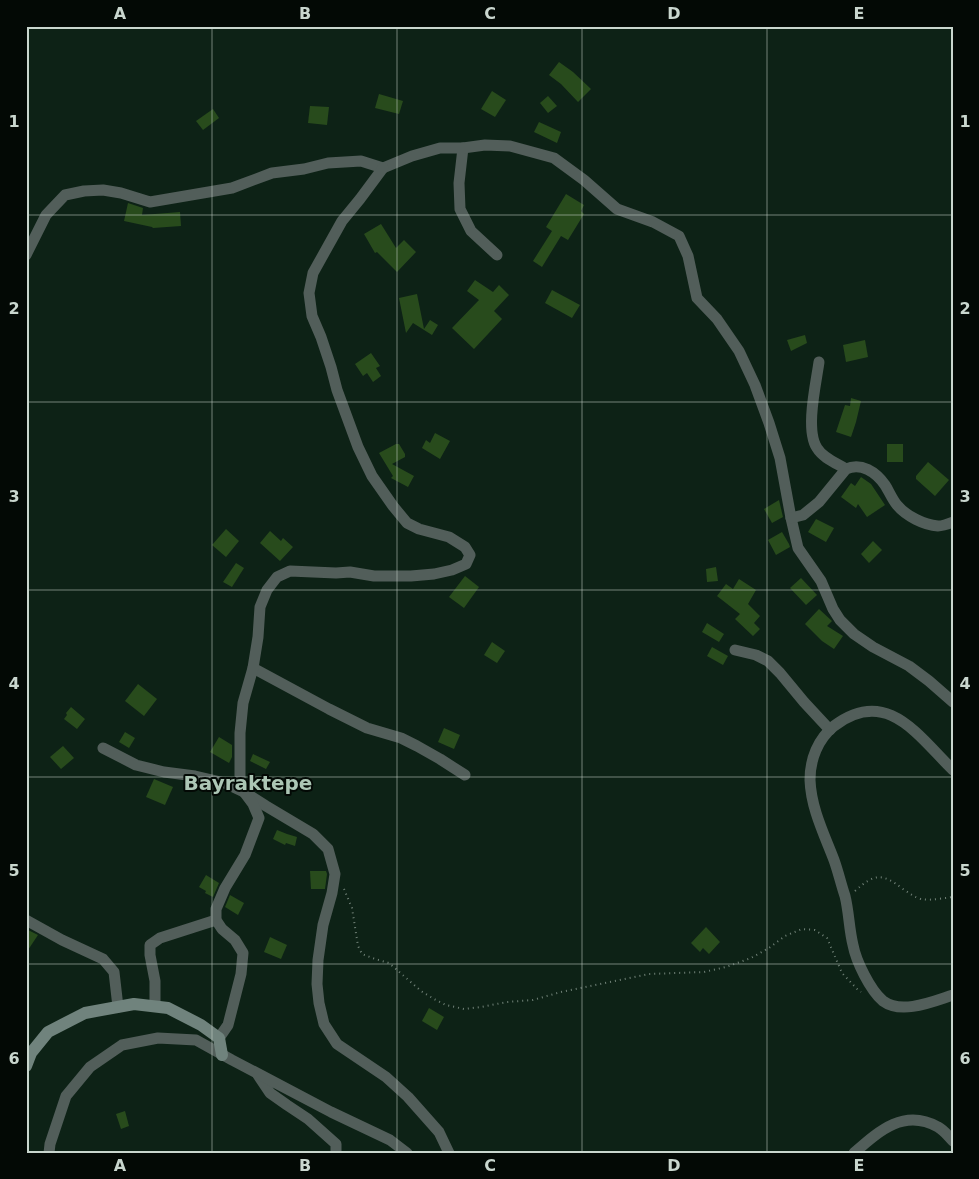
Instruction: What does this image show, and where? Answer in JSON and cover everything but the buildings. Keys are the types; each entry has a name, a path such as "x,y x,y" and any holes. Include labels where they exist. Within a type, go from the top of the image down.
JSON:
{"street":[{"path":"219,1038 228,1025 241,974 243,953 235,940 222,929 216,920 216,909 225,888 245,854 259,818 253,804 244,792 240,779 240,733 243,704 253,668 258,637 260,607 266,590 277,577 290,571 350,572 374,576 434,574 452,570 466,564 470,555 466,547 449,537 419,529 407,523 372,476 358,448 337,390 321,337 312,316 309,293 313,273 342,221 383,168 412,156 440,148 510,146 554,158 584,180 617,209 653,222 679,236 688,256 697,298 717,320 739,351 755,385 780,458 798,548 821,581 833,609 840,620 854,634 873,647 909,666 929,680 953,702"},
{"path":"463,148 459,183 460,208 471,231 497,255"},
{"path":"26,256 46,215 65,195 103,190 121,192 150,202 232,188 272,173 328,163 361,161 383,168"},
{"path":"819,362 811,423 812,438 816,448 822,454 846,470"},
{"path":"791,518 803,515 819,502 846,470 851,467 858,467 872,471 884,484 897,505 907,514 937,526 953,522"},
{"path":"735,650 756,655 768,661 830,730"},
{"path":"253,668 367,728 400,738 417,746 465,775"},
{"path":"953,770 908,725 896,717 871,710 859,712 843,719 821,740 815,751 810,780 817,816 845,899 853,946 863,972 873,990 884,1002 908,1007 921,1006 953,995"},
{"path":"103,748 136,765 226,783 313,834 328,849 335,874 318,960 317,984 324,1024 336,1044 386,1077 408,1097 439,1132 449,1153"},
{"path":"26,920 62,940 103,959 114,972 118,1007"},
{"path":"155,1006 155,981 150,945 160,938 216,920"},
{"path":"26,1066 31,1053 48,1032 86,1013 134,1004 168,1008 201,1024 219,1038 222,1055"},
{"path":"49,1153 50,1144 66,1096 90,1068 122,1045 158,1038 196,1040 331,1112 390,1140 407,1153"},
{"path":"257,1073 270,1093 308,1119 336,1144 336,1153"},
{"path":"854,1153 878,1132 899,1121 919,1120 939,1128 953,1141"}],"path":[{"path":"335,874 344,887 352,908 358,946 362,954 389,964 421,991 446,1005 464,1009 481,1008 507,1002 533,1000 561,992 649,974 704,972 751,958 785,936 802,929 816,930 826,938 842,973 858,990 867,994"},
{"path":"845,899 862,884 879,876 894,882 911,895 921,899 953,897"}],"district":[{"name":"Bayraktepe","path":"248,783"}]}
